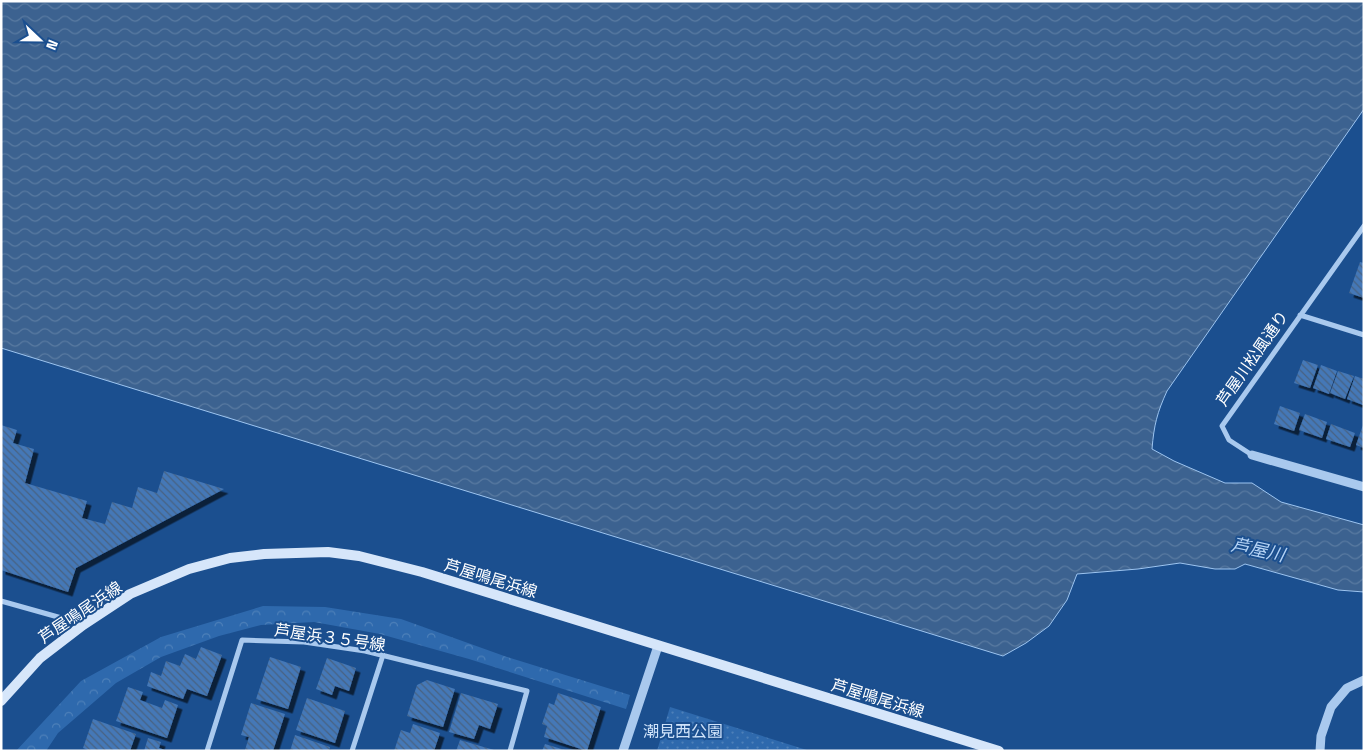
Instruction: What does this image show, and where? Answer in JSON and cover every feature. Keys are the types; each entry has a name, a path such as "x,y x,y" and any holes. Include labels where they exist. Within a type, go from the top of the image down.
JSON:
{"main road":[{"name":"芦屋鳴尾浜線","path":"1,701 40,658 83,624 130,594 189,569 230,558 264,554 328,552 359,556 422,572 999,751"}],"street":[{"name":"芦屋川松風通り","path":"1364,226 1222,426 1229,440 1252,455 1364,487"},
{"path":"1300,315 1364,335"},
{"path":"1,601 83,624"},
{"name":"芦屋浜３５号線","path":"207,751 242,640 304,642 365,651 527,691 510,751"},
{"path":"623,751 658,646"},
{"path":"352,751 383,655"},
{"path":"1320,751 1321,736 1331,708 1348,688 1364,680"}],"green space":[{"path":"263,606 325,607 401,619 507,657 630,695 626,709 469,659 380,634 314,622 261,625 219,636 161,657 116,683 58,733 46,751 16,751 81,681 161,637"},
{"name":"潮見西公園","path":"670,707 810,751 657,751"}],"water":[{"name":"芦屋川","path":"1,1 1364,1 1364,109 1167,391 1156,419 1152,449 1174,461 1225,483 1252,483 1281,502 1364,525 1364,592 1338,590 1245,564 1235,569 1215,569 1180,563 1138,569 1077,574 1067,600 1049,626 1026,643 1003,656 1,348"}],"building":[{"path":"1360,262 1364,263 1364,298 1349,293"},
{"path":"1303,360 1318,365 1310,388 1294,383"},
{"path":"1321,365 1337,371 1329,394 1313,388"},
{"path":"1338,371 1354,376 1345,399 1330,393"},
{"path":"1355,376 1364,379 1363,405 1347,399"},
{"path":"1280,406 1300,413 1294,431 1274,424"},
{"path":"1305,414 1327,422 1322,438 1299,430"},
{"path":"1331,424 1355,433 1350,447 1326,439"},
{"path":"1,425 17,430 13,443 34,449 25,483 87,501 82,518 105,524 112,502 132,508 138,487 157,493 164,471 224,489 76,568 68,592 1,570"},
{"path":"1364,425 1364,448 1356,445"},
{"path":"201,647 222,655 207,696 187,689 183,699 147,686 151,672 161,676 166,661 180,666 185,654 196,659"},
{"path":"270,657 301,667 288,709 256,699"},
{"path":"327,658 356,668 349,691 335,686 332,695 316,689"},
{"path":"427,680 455,689 443,727 407,716 417,685"},
{"path":"128,687 143,692 140,700 162,708 165,700 178,705 167,738 116,721"},
{"path":"461,693 498,704 490,729 479,725 474,739 449,732"},
{"path":"558,693 601,707 587,751 544,737 547,726 542,724 549,703 554,705"},
{"path":"307,698 345,711 335,743 296,730"},
{"path":"251,703 285,714 273,751 245,750 249,737 241,735"},
{"path":"93,719 136,734 130,751 87,751 83,748"},
{"path":"413,724 440,733 434,751 394,751 401,730 410,733"},
{"path":"295,735 330,747 329,751 290,751"},
{"path":"148,738 161,742 159,748 168,751 144,751"},
{"path":"460,740 494,750 494,751 456,751"},
{"path":"545,744 565,750 565,751 542,751"}]}
